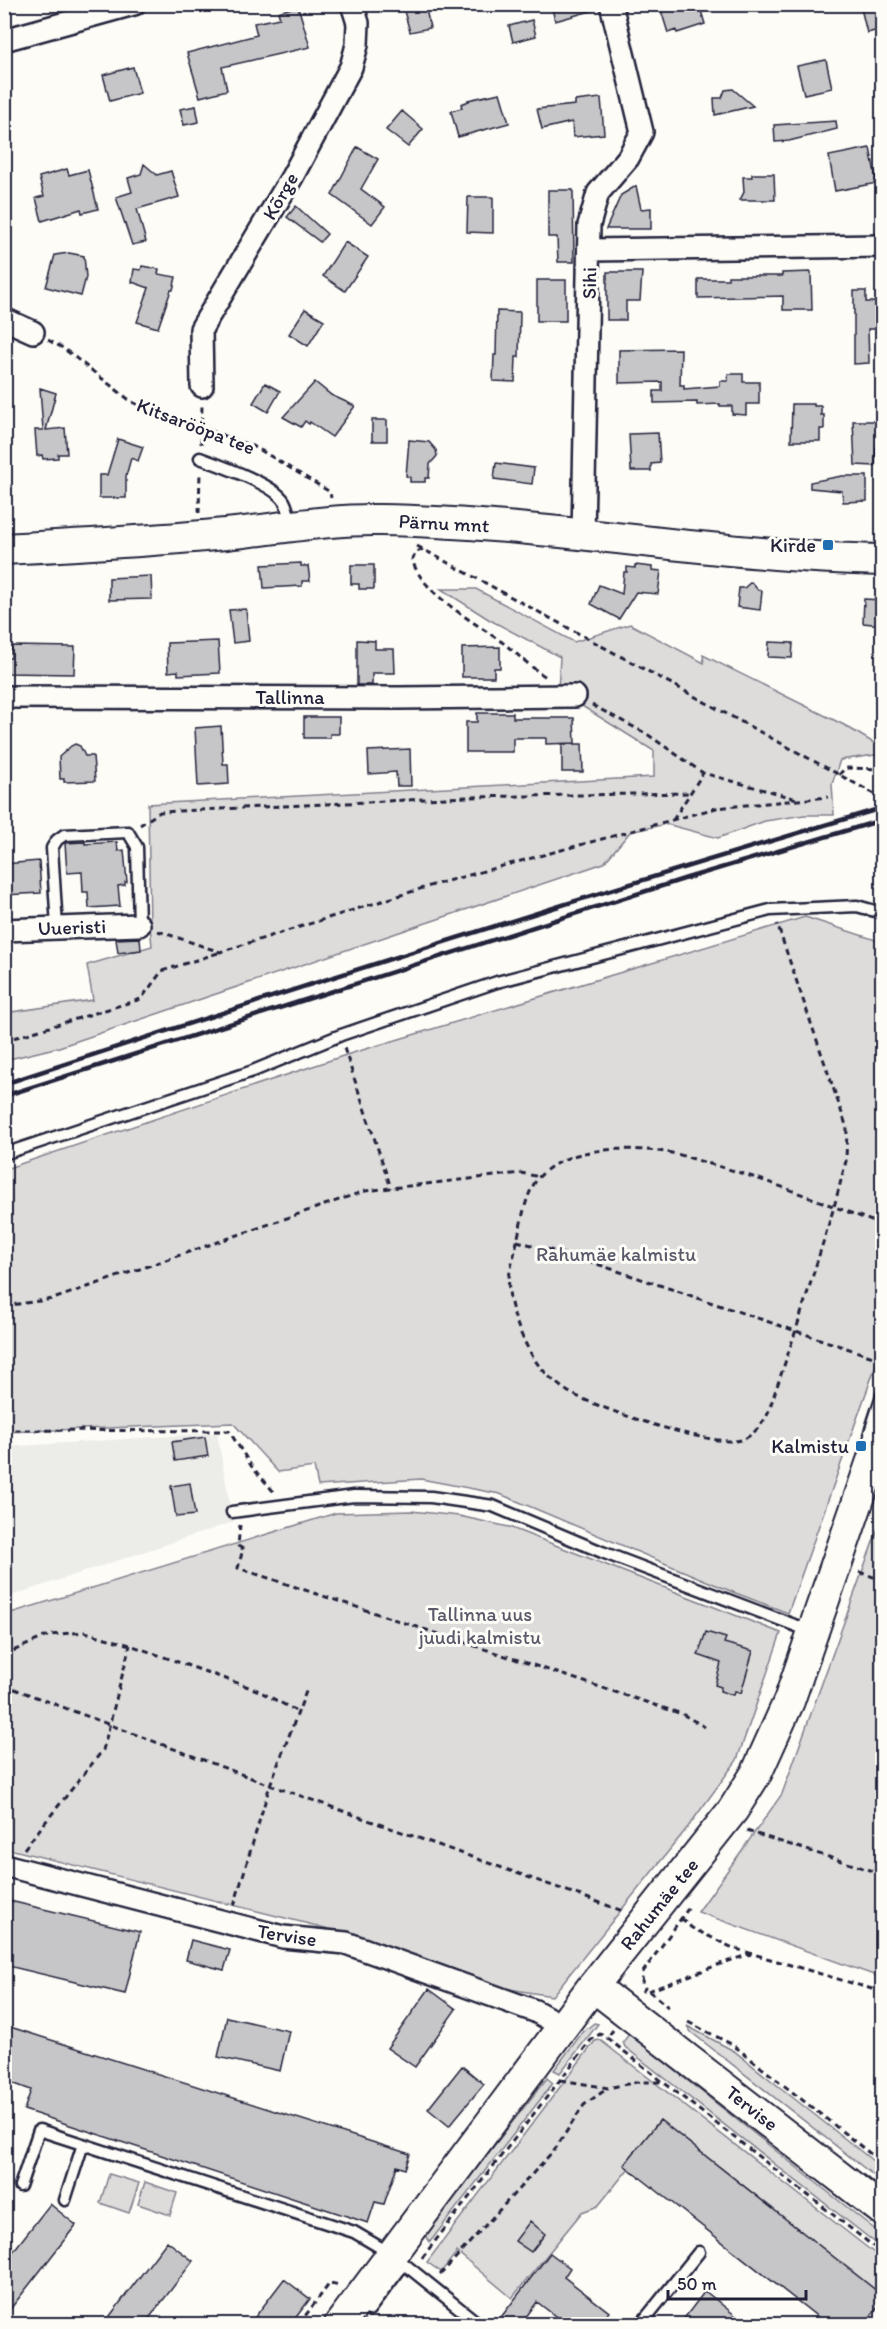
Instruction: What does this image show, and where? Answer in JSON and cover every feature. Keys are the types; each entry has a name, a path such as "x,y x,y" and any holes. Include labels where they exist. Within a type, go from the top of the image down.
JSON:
{"street":[{"path":"4,40 134,4"},
{"name":"Kõrge","path":"202,386 201,328 292,177 351,67 357,45 358,23 352,4"},
{"path":"590,250 589,225 598,193 628,158 642,132 611,4"},
{"name":"Sihi","path":"583,536 590,250 882,246"},
{"path":"4,319 33,332"},
{"name":"Pärnu mnt","path":"4,549 199,537 377,520 486,524 583,536 822,558 882,560"},
{"name":"Tallinna","path":"4,698 575,696"},
{"name":"Uueristi","path":"4,930 139,925"},
{"name":"Rahumäe tee","path":"352,2320 406,2260 562,2026 733,1810 757,1772 778,1729 882,1432"},
{"name":"Tervise","path":"7,1865 283,1937 346,1943 535,2012 562,2026"},
{"name":"Tervise","path":"593,1986 882,2210"}],"lane":[{"path":"200,458 234,470 277,494 284,500 292,528"},
{"path":"57,927 52,848 57,840 64,835 129,832 137,847 139,925"},
{"path":"4,1154 253,1071 341,1035 497,982 770,910 857,906 882,913"},
{"path":"853,1517 850,1490 882,1395"},
{"path":"232,1512 354,1496 431,1497 493,1506 602,1552 813,1633"},
{"path":"20,2186 39,2130 354,2232 406,2260 430,2286 479,2325"},
{"path":"65,2200 83,2144"},
{"path":"641,2325 699,2252"}],"path":[{"name":"Kitsarööpa tee","path":"33,332 63,348 132,402 164,417 257,448 330,492"},
{"path":"199,523 201,428"},
{"path":"413,544 882,798"},
{"path":"423,549 417,552 412,559 413,565 449,606 575,696 647,734 703,773 800,800"},
{"path":"839,775 845,768 882,769"},
{"path":"673,820 703,773"},
{"path":"129,832 160,813 468,797 690,793"},
{"path":"4,1041 141,999 162,971 436,884 716,808 828,797"},
{"path":"770,910 778,925 801,989 847,1128 846,1161 834,1207 767,1416 761,1425 742,1440 726,1441 694,1436 590,1402 567,1390 551,1379 537,1363 525,1342 512,1301 509,1279 517,1241 532,1187 554,1165 573,1156 614,1149 668,1152 743,1173 834,1207 882,1225"},
{"path":"139,925 220,952"},
{"path":"341,1035 391,1188"},
{"path":"4,1306 53,1299 324,1203 365,1191 521,1173 540,1177"},
{"path":"517,1241 579,1258 882,1360"},
{"path":"4,1430 229,1431 252,1467 286,1505"},
{"path":"239,1532 238,1546 243,1549 238,1568 682,1714 705,1727"},
{"path":"856,1571 882,1580"},
{"path":"4,1655 49,1635 85,1632 130,1645 257,1690 298,1712"},
{"path":"7,1865 103,1750 130,1645"},
{"path":"4,1685 270,1785 631,1914"},
{"path":"228,1923 270,1785 307,1689"},
{"path":"745,1830 882,1874"},
{"path":"668,2007 642,1984 643,1972 681,1919 692,1928 723,1943 882,1992"},
{"path":"642,1992 752,1953"},
{"path":"878,1990 882,1977"},
{"path":"688,2022 733,2045 882,2163"},
{"path":"607,2038 616,2026"},
{"path":"406,2260 591,2040 600,2034 882,2253"},
{"path":"560,2079 608,2088 637,2082 663,2081"},
{"path":"430,2286 555,2149 584,2105 608,2088"}],"shaded area":[{"path":"217,1433 233,1522 5,1598 5,1447"}],"green space":[{"path":"441,589 476,589 574,642 630,624 704,663 703,655 844,725 882,748 882,754 840,760 832,784 834,815 804,815 765,821 718,838 666,824 630,832 604,863 59,1047 5,1060 5,1013 93,1000 87,965 152,946 148,804 654,777 654,751 558,691 560,657 490,620"},
{"name":"Rahumäe kalmistu","path":"805,917 882,942 882,1348 788,1613 500,1494 421,1479 318,1486 314,1467 278,1472 233,1423 5,1432 5,1169 346,1055"},
{"name":"Tallinna uus juudi kalmistu","path":"411,1511 459,1516 509,1527 781,1633 737,1760 688,1827 552,1996 503,1988 345,1933 5,1848 4,1615 336,1513"},
{"path":"882,1517 882,1978 698,1912 782,1794"},
{"path":"594,2023 598,2024 560,2073 554,2070 582,2033"},
{"path":"687,2026 734,2051 882,2168 882,2182 691,2032"},
{"path":"629,2034 882,2235 882,2248 625,2047 623,2042"},
{"path":"600,2040 882,2259 882,2295 660,2120 625,2164 629,2168 598,2206 582,2212 512,2298 457,2252 441,2272 427,2262 595,2041"},
{"path":"547,2078 553,2083 430,2242 425,2234"},
{"path":"109,2174 139,2183 129,2213 100,2203"},
{"path":"145,2182 177,2193 170,2215 138,2204"}],"building":[{"path":"402,4 425,4 430,28 410,32"},
{"path":"551,4 597,4 598,9 555,21"},
{"path":"679,4 699,4 705,24 677,33 676,30 668,33 661,10"},
{"path":"860,4 875,4 882,29 867,33"},
{"path":"298,6 310,47 222,67 227,90 200,97 187,53 257,35 254,23 280,18 278,12"},
{"path":"532,20 536,36 513,42 509,26"},
{"path":"826,60 832,88 804,94 797,66"},
{"path":"133,67 140,93 110,101 103,75"},
{"path":"733,89 753,106 715,115 714,98 722,98 725,90"},
{"path":"500,93 509,123 458,137 451,111 462,108 461,104 468,100"},
{"path":"601,98 604,134 573,137 572,122 542,129 537,109 575,105 575,101"},
{"path":"196,106 199,122 184,125 180,109"},
{"path":"402,111 423,129 408,147 386,130"},
{"path":"836,121 837,129 789,141 775,142 774,125"},
{"path":"357,147 378,159 361,189 385,207 372,224 332,195"},
{"path":"870,148 877,183 835,191 829,156"},
{"path":"144,164 157,175 171,171 179,197 137,209 146,242 132,245 116,197 132,192 128,178 141,174"},
{"path":"67,169 69,175 88,170 98,209 82,213 81,209 42,221 36,198 44,196 39,177"},
{"path":"752,174 774,174 775,200 740,200 744,192 743,177 752,177"},
{"path":"636,186 641,209 651,208 651,229 606,229 621,195"},
{"path":"548,190 573,190 574,262 558,262 557,237 548,237"},
{"path":"468,197 493,197 493,233 467,232"},
{"path":"296,206 327,234 320,242 287,217"},
{"path":"345,242 368,257 345,291 323,276"},
{"path":"69,253 84,256 86,277 81,296 46,287 55,255"},
{"path":"142,266 159,269 158,274 176,277 158,328 137,322 149,288 132,282 134,269 141,270"},
{"path":"607,272 642,272 640,301 626,301 626,320 607,320"},
{"path":"811,272 812,310 783,310 783,296 698,298 698,279 728,279 728,276 782,276 782,273"},
{"path":"537,280 566,280 566,321 537,321"},
{"path":"854,291 866,291 866,302 882,302 880,329 868,329 869,363 854,364"},
{"path":"305,309 324,320 308,346 289,334"},
{"path":"497,311 520,312 519,357 516,357 515,382 493,381"},
{"path":"681,349 680,385 684,385 684,389 720,386 720,381 728,381 728,374 743,374 743,382 759,382 759,404 746,404 746,415 732,414 732,406 720,406 720,404 654,403 654,391 662,391 662,382 619,383 619,350"},
{"path":"315,382 331,395 355,406 332,437 310,422 309,424 305,421 301,427 283,417"},
{"path":"265,383 280,391 268,412 253,403"},
{"path":"40,388 56,393 46,430 65,428 67,454 58,454 58,458 43,459 42,455 37,456 35,430 43,430"},
{"path":"792,404 821,406 821,415 824,415 824,429 820,429 820,441 791,441"},
{"path":"372,420 387,420 387,441 372,441"},
{"path":"853,421 882,421 882,447 876,447 875,466 855,465"},
{"path":"658,433 660,463 651,464 651,471 631,471 629,434"},
{"path":"118,439 143,447 138,461 131,458 126,476 126,498 99,498 99,475 107,475"},
{"path":"409,440 429,442 436,450 437,456 430,464 429,478 425,478 425,482 410,482 410,477 406,476"},
{"path":"496,463 534,468 532,484 494,479"},
{"path":"842,476 867,476 867,501 843,502 842,491 810,488 810,482"},
{"path":"301,563 301,566 308,566 310,581 302,581 302,586 264,588 262,565"},
{"path":"351,565 374,565 374,589 359,589 359,584 351,584"},
{"path":"635,565 652,567 652,570 661,571 658,594 636,592 619,619 591,604 599,585 622,594 624,572 627,572 627,567 635,568"},
{"path":"151,576 152,599 109,600 109,578"},
{"path":"751,582 762,591 760,610 737,607 739,588 744,588"},
{"path":"864,599 882,600 882,625 863,623"},
{"path":"246,609 249,641 233,643 229,610"},
{"path":"357,640 375,641 375,649 394,649 395,673 372,673 372,685 357,685"},
{"path":"218,641 220,673 178,675 178,671 168,672 167,643"},
{"path":"769,642 793,643 792,658 768,657"},
{"path":"11,646 75,647 74,674 4,673 4,658 11,658"},
{"path":"500,647 500,668 494,668 494,677 462,677 462,648"},
{"path":"477,713 513,713 513,718 574,718 575,743 546,744 546,738 513,738 513,752 466,752 466,722 477,722"},
{"path":"304,717 339,717 339,734 330,734 330,738 304,738"},
{"path":"221,726 223,764 228,764 229,784 198,786 195,728"},
{"path":"75,744 80,746 85,756 93,756 95,781 64,782 64,779 60,779 59,757"},
{"path":"562,744 582,744 583,772 562,772"},
{"path":"410,749 411,786 397,786 396,772 369,774 368,751"},
{"path":"85,842 85,844 117,842 118,851 124,850 127,882 125,885 118,886 120,906 89,908 88,892 83,892 82,872 67,873 65,843"},
{"path":"39,861 41,893 4,895 4,864"},
{"path":"140,938 141,950 118,953 116,939"},
{"path":"205,1437 208,1456 175,1461 172,1442"},
{"path":"190,1483 195,1515 176,1517 171,1486"},
{"path":"706,1632 726,1638 724,1643 753,1651 741,1693 735,1691 733,1695 720,1691 721,1687 715,1685 721,1663 698,1655"},
{"path":"10,1901 140,1932 125,1994 4,1965 4,1924"},
{"path":"191,1940 230,1950 224,1970 186,1960"},
{"path":"429,1989 456,2009 415,2067 387,2048"},
{"path":"227,2017 289,2031 280,2071 218,2057"},
{"path":"4,2025 410,2154 405,2169 397,2166 384,2204 375,2202 368,2223 24,2110 31,2090 4,2080"},
{"path":"462,2066 484,2084 449,2126 428,2109"},
{"path":"660,2120 882,2295 882,2301 864,2325 828,2325 624,2165"},
{"path":"50,2204 76,2225 4,2317 4,2263"},
{"path":"530,2221 545,2234 531,2252 515,2241"},
{"path":"167,2241 193,2261 144,2325 103,2325"},
{"path":"550,2253 570,2268 564,2277 609,2312 599,2325 567,2325 537,2302 520,2325 495,2325"},
{"path":"284,2279 310,2299 290,2325 249,2325"},
{"path":"705,2291 747,2325 679,2325"}],"railway":[{"path":"4,1084 442,943 882,808"},
{"path":"4,1096 687,878 882,820"}],"place":[{"name":"Kirde","path":"828,545"},
{"name":"Kalmistu","path":"861,1446"}]}
